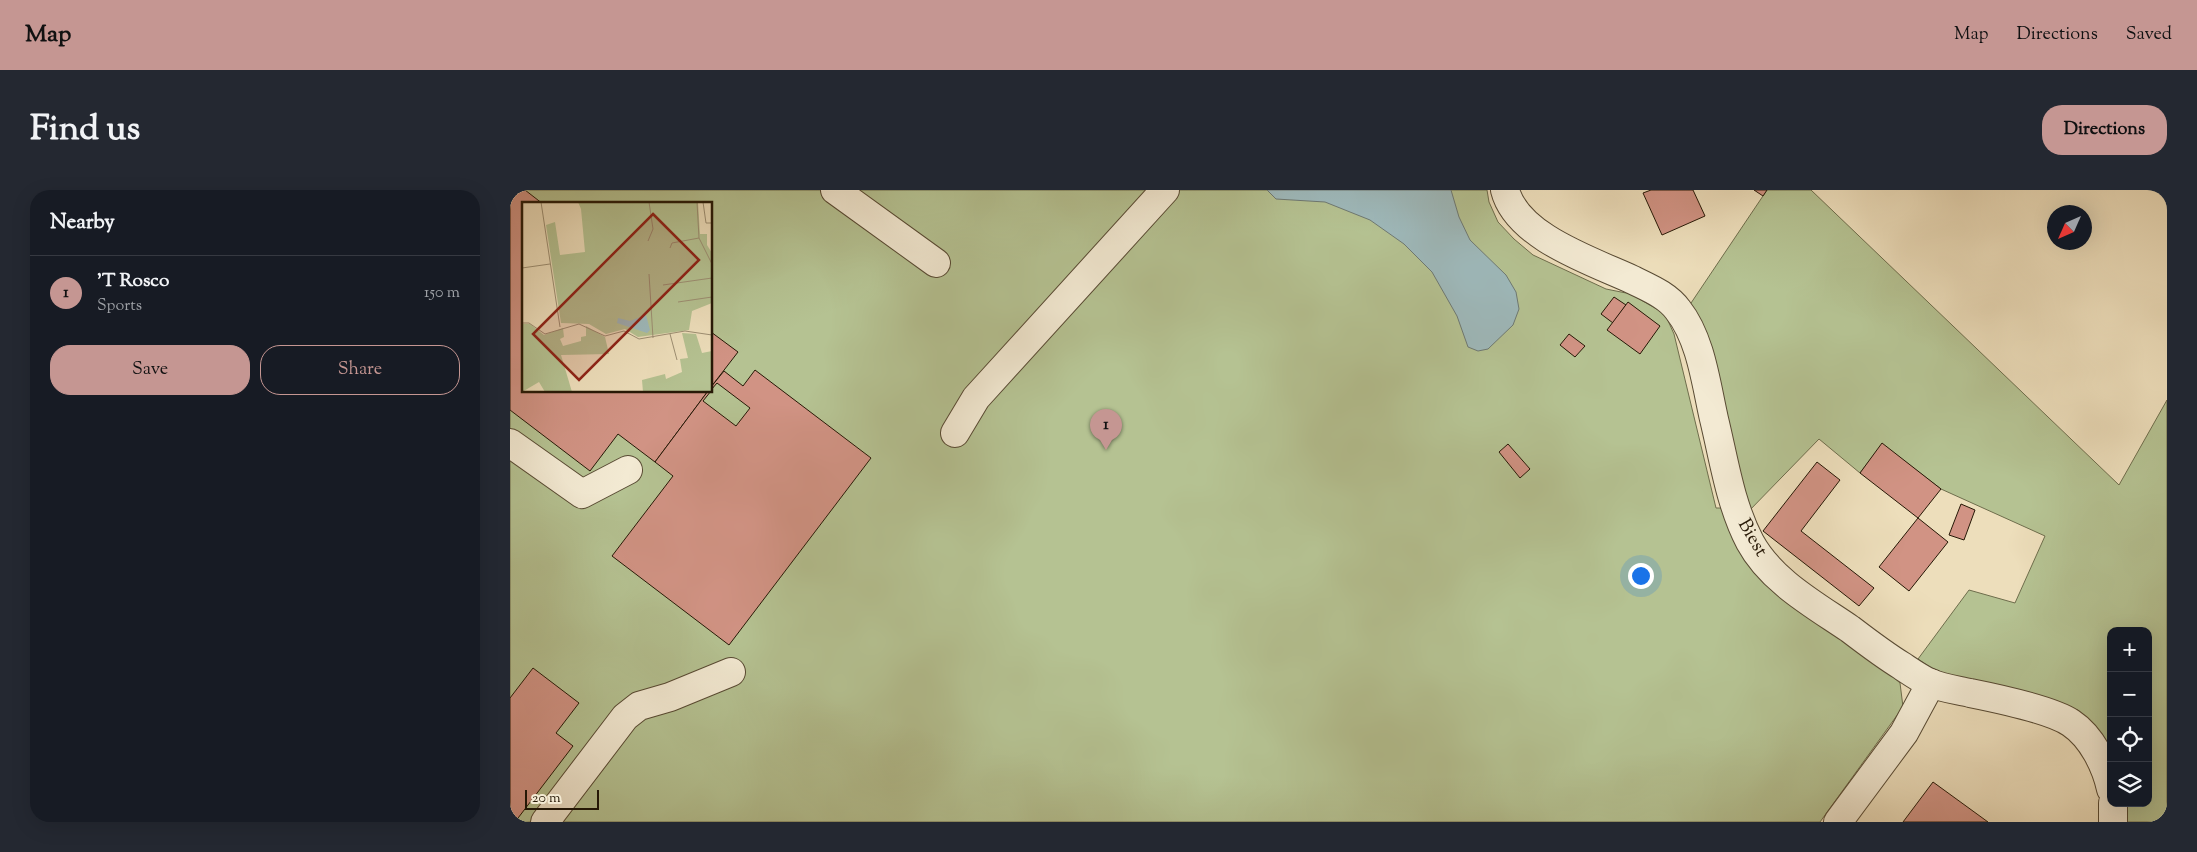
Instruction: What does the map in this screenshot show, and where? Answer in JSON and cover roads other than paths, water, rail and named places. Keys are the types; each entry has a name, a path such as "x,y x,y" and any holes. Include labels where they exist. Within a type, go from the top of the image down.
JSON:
{"street":[{"path":"835,190 936,262"},
{"path":"955,433 976,398 1165,190"},
{"name":"Biest","path":"1505,190 1517,213 1539,234 1647,287 1674,306 1688,327 1698,352 1734,507 1750,542 1779,577 1804,598 1931,684 2058,716 2072,724 2087,738 2096,752 2107,779"},
{"path":"510,443 582,494 628,470"},
{"path":"545,822 625,717 639,706 670,697 731,672"},
{"path":"1838,822 1904,733 1931,684"},
{"path":"2113,807 2113,822"}],"water":[{"path":"1267,190 1451,190 1459,217 1470,240 1506,275 1516,292 1519,309 1513,325 1488,349 1478,351 1468,347 1457,316 1432,272 1404,244 1370,220 1325,202 1276,199"}],"place":[{"name":"'T Rosco","path":"1106,450"}]}
